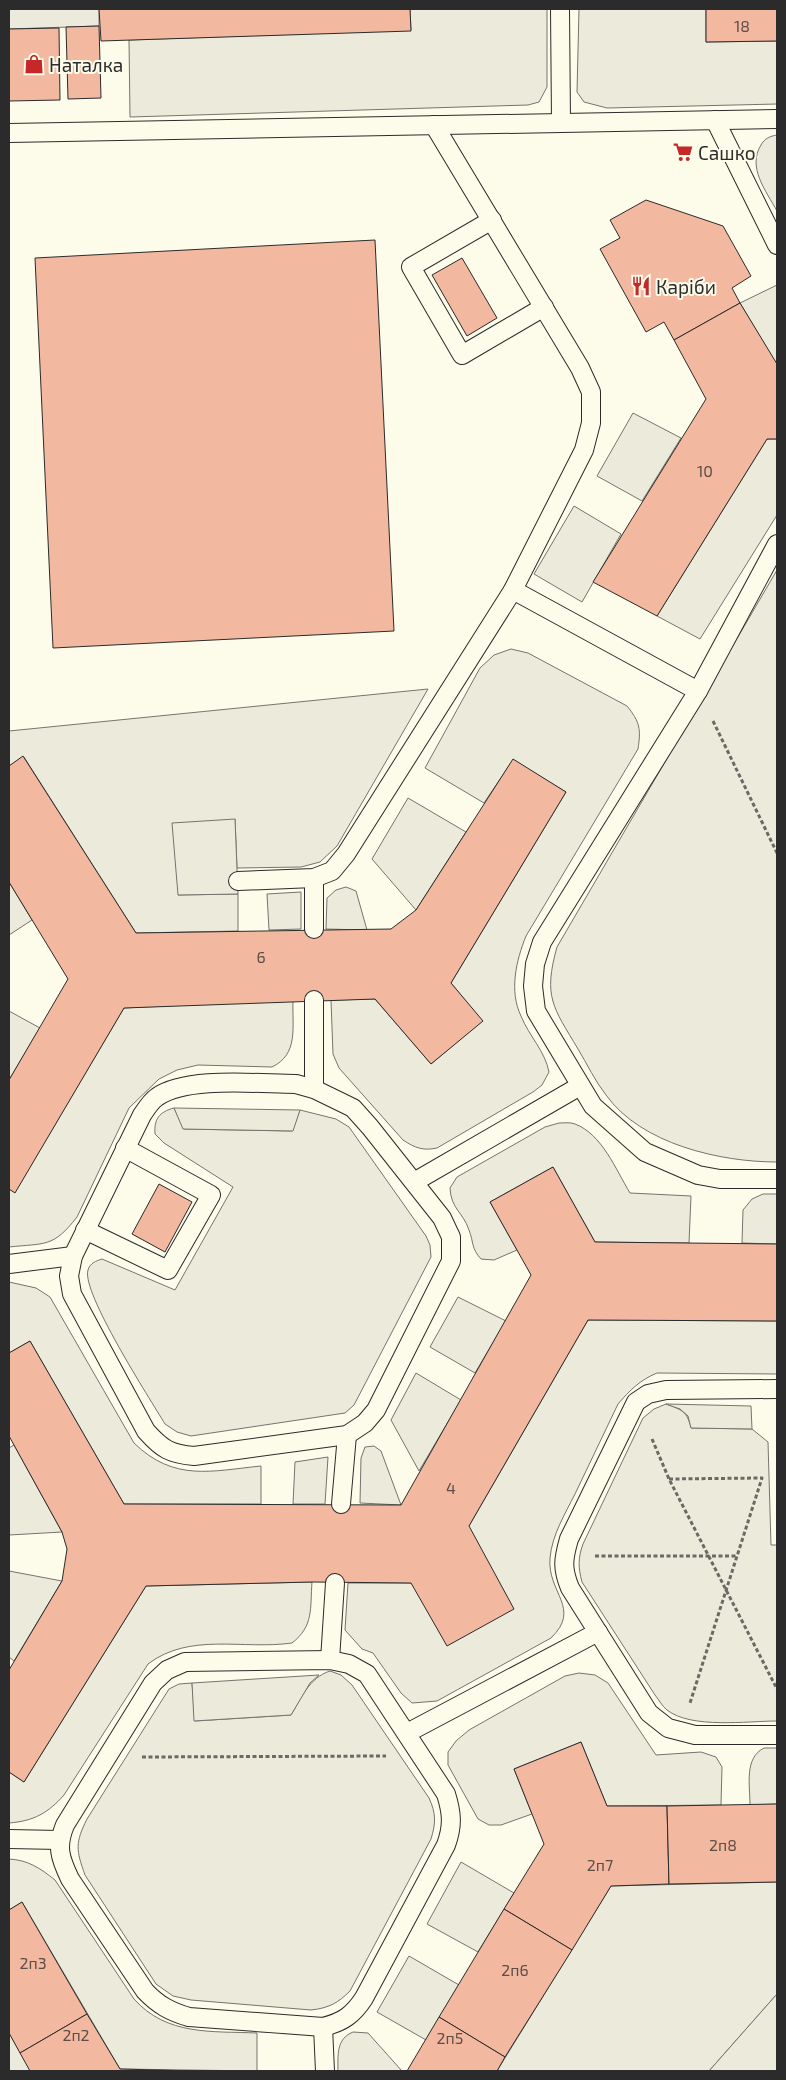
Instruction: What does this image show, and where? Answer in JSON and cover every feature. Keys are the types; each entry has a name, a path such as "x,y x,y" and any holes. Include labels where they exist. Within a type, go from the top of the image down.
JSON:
{"lane":[{"path":"560,9 561,122"},
{"path":"9,133 777,119"},
{"path":"715,120 777,245"},
{"path":"238,881 314,878 332,871 346,854 513,590 584,450 591,423 591,392 580,368 434,125"},
{"path":"492,220 411,267 462,355 544,307"},
{"path":"777,544 698,691 542,942 535,964 533,986 536,1011 593,1106 645,1152 698,1175 720,1179 777,1179"},
{"path":"513,590 698,691"},
{"path":"314,878 314,929"},
{"path":"314,1000 314,1089"},
{"path":"190,1084 296,1084 314,1089 353,1108 442,1218 450,1237 452,1261 376,1410 364,1423 347,1435 194,1456 174,1454 158,1445 146,1431 72,1294 69,1276 73,1256 84,1230 125,1148 146,1109 156,1098 172,1089 190,1084"},
{"path":"414,1182 580,1086"},
{"path":"84,1230 168,1270 211,1194 125,1148"},
{"path":"9,1264 73,1256"},
{"path":"777,1389 666,1390 648,1394 636,1402 628,1414 569,1539 564,1556 564,1572 570,1588 649,1713 668,1728 695,1735 777,1735"},
{"path":"341,1504 347,1435"},
{"path":"330,1660 335,1583"},
{"path":"407,1734 598,1632"},
{"path":"330,1660 349,1664 366,1674 446,1794 451,1810 452,1829 446,1844 355,2013 340,2022 323,2027 189,2017 175,2013 158,2004 145,1992 70,1879 61,1859 59,1840 73,1811 153,1682 167,1670 185,1662 330,1660"},
{"path":"9,1839 59,1840"},
{"path":"323,2027 326,2071"}],"path":[{"path":"698,691 777,854"},
{"path":"636,1402 669,1479 777,1689"},
{"path":"669,1479 762,1478 725,1588 683,1731"},
{"path":"564,1556 736,1556"},
{"path":"107,1757 422,1756"}],"shaded area":[{"path":"9,9 99,9 99,26 9,29"},
{"path":"410,9 547,9 547,87 539,102 528,105 130,117 129,40 411,30"},
{"path":"579,9 706,9 706,42 777,41 777,104 607,108 584,102 577,92"},
{"path":"777,135 777,211 763,187 756,162 757,153 762,143 768,138"},
{"path":"777,285 777,364 776,364 740,303"},
{"path":"633,413 681,438 642,501 597,476"},
{"path":"767,439 777,439 777,515 700,639 657,616"},
{"path":"574,506 621,534 582,602 534,574"},
{"path":"777,570 777,1162 731,1158 683,1147 660,1138 639,1126 621,1112 598,1084 562,1022 553,1001 551,978 557,947"},
{"path":"511,649 528,653 627,706 637,721 638,749 526,936 519,956 515,976 517,1006 524,1023 544,1057 549,1072 542,1085 533,1092 437,1148 423,1149 403,1140 339,1068 333,1054 331,1000 375,999 431,1064 482,1021 451,983 566,792 513,760 484,803 425,768 480,668 494,655"},
{"path":"428,689 337,846 320,862 301,867 237,868 235,819 178,895 238,894 238,931 136,933 24,757 9,766 9,731"},
{"path":"408,798 466,832 416,910 372,859"},
{"path":"235,819 238,894 178,895 172,823"},
{"path":"9,882 32,920 9,935"},
{"path":"346,887 356,891 367,930 326,929 327,898 336,890"},
{"path":"301,892 301,929 269,930 267,894"},
{"path":"293,1000 292,1039 287,1055 281,1061 272,1067 198,1065 177,1070 159,1079 129,1108 77,1217 69,1227 47,1242 9,1247 9,1189 15,1192 124,1008"},
{"path":"9,1011 40,1028 9,1080"},
{"path":"174,1108 184,1129 292,1131 300,1110 336,1119 349,1127 426,1236 430,1245 431,1257 354,1405 345,1413 191,1436 177,1432 165,1424 118,1346 95,1300 89,1282 88,1270 90,1266 102,1259 175,1290 233,1187 164,1143 155,1134 155,1124 158,1117"},
{"path":"174,1108 300,1110 293,1131 183,1129"},
{"path":"559,1123 575,1124 593,1136 601,1144 630,1193 691,1196 689,1243 595,1242 553,1167 490,1202 517,1250 494,1260 481,1259 474,1248 467,1224 455,1206 450,1188 457,1177 545,1127"},
{"path":"763,1194 777,1194 777,1244 742,1243 743,1210 752,1199"},
{"path":"9,1282 36,1288 50,1297 134,1443 164,1464 179,1469 209,1471 261,1466 261,1504 124,1504 30,1341 9,1353"},
{"path":"458,1297 506,1321 475,1373 430,1347"},
{"path":"588,1320 777,1321 777,1374 657,1373 640,1382 631,1390 618,1404 553,1541 550,1570 564,1609 564,1618 560,1627 551,1638 437,1701 412,1703 401,1693 373,1653 362,1649 345,1630 348,1583 411,1583 469,1526"},
{"path":"416,1373 461,1400 419,1471 391,1420"},
{"path":"666,1404 683,1412 688,1418 691,1428 752,1429 768,1442 771,1545 777,1545 777,1721 705,1722 677,1716 667,1710 655,1695 582,1582 579,1563 583,1544 643,1418 654,1409"},
{"path":"666,1404 751,1406 752,1429 691,1428 688,1416 680,1409"},
{"path":"14,1445 62,1532 9,1535 9,1448"},
{"path":"374,1446 381,1451 401,1505 360,1503 361,1458 365,1447"},
{"path":"328,1457 325,1504 293,1504 295,1462"},
{"path":"9,1571 62,1581 14,1661 9,1657"},
{"path":"312,1582 311,1608 307,1623 299,1637 292,1643 273,1645 199,1645 181,1648 164,1654 148,1664 64,1795 52,1807 40,1815 9,1823 9,1772 24,1782 146,1586"},
{"path":"330,1671 341,1675 352,1685 429,1798 434,1818 431,1839 350,1991 337,2002 323,2008 311,2010 191,2000 173,1996 156,1984 85,1875 78,1847 80,1834 87,1819 169,1689 179,1684 192,1683 195,1721 291,1715 311,1683"},
{"path":"579,1673 595,1675 608,1683 656,1755 701,1752 716,1757 722,1767 721,1805 607,1806 581,1742 514,1769 532,1814 501,1825 489,1825 478,1819 448,1765 448,1752 456,1741 469,1730 565,1676"},
{"path":"319,1675 310,1683 291,1715 194,1721 192,1683"},
{"path":"764,1748 777,1748 777,1804 750,1805 749,1781 751,1765 753,1758"},
{"path":"9,1859 34,1865 55,1880 134,1999 147,2011 161,2020 191,2029 257,2033 257,2071 120,2069 22,1902 9,1910"},
{"path":"461,1862 514,1893 478,1952 427,1924"},
{"path":"777,1882 777,1994 709,2071 497,2071 611,1886"},
{"path":"409,1956 459,1985 426,2040 377,2012"},
{"path":"777,1994 777,2071 709,2071"},
{"path":"353,2032 368,2033 402,2071 338,2071 339,2048 343,2039"},
{"path":"9,2033 31,2071 9,2071"}],"building":[{"path":"99,9 410,9 411,31 101,41"},
{"path":"706,9 777,9 777,41 706,42"},
{"path":"99,26 101,98 68,99 66,27"},
{"name":"Наталка","path":"59,28 60,100 9,101 9,29"},
{"path":"646,200 723,226 751,276 732,288 740,303 674,340 664,322 646,332 600,249 620,238 610,220"},
{"path":"375,240 394,631 53,648 35,258"},
{"path":"462,258 497,318 467,336 432,275"},
{"path":"740,303 777,364 777,439 767,439 657,616 593,582 706,399 674,340"},
{"path":"23,756 136,933 391,929 416,910 513,759 566,792 451,983 483,1021 431,1064 375,999 124,1008 15,1193 9,1189 9,1080 68,979 9,882 9,766"},
{"path":"553,1167 595,1242 777,1244 777,1321 588,1320 469,1526 514,1609 447,1646 411,1583 312,1582 146,1586 24,1782 9,1772 9,1670 62,1581 67,1549 62,1532 9,1436 9,1353 30,1341 124,1504 401,1505 531,1275 490,1202"},
{"path":"159,1184 192,1202 165,1252 132,1234"},
{"path":"581,1742 607,1806 667,1806 669,1884 611,1886 572,1950 504,1909 544,1844 514,1769"},
{"path":"777,1804 777,1882 669,1884 667,1806"},
{"path":"22,1902 87,2014 20,2053 9,2033 9,1910"},
{"path":"504,1909 572,1950 505,2057 439,2017"},
{"path":"87,2014 120,2069 195,2071 30,2071 20,2053"},
{"path":"439,2017 505,2057 497,2071 407,2071"}],"place":[{"name":"Наталка","path":"34,64"},
{"name":"Сашко","path":"683,152"},
{"name":"Каріби","path":"641,286"}]}
